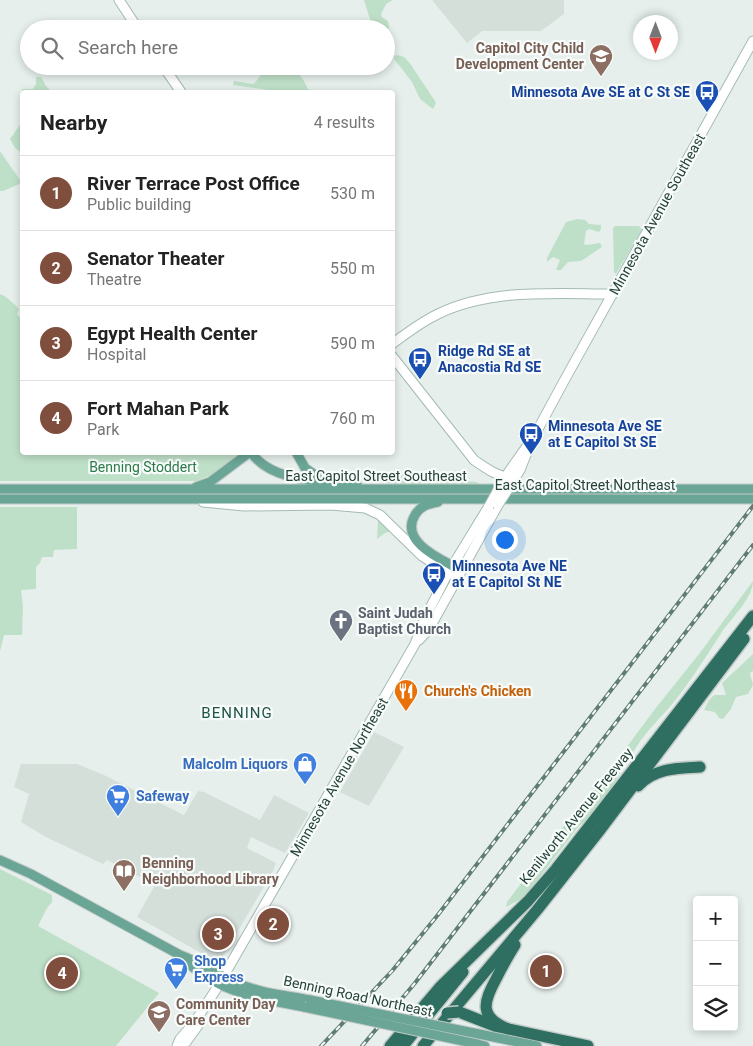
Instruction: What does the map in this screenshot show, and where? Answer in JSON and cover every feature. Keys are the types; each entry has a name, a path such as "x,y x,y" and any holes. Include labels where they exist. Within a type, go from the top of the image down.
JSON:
{"highway":[{"path":"734,640 753,609"},
{"path":"734,640 753,616"},
{"path":"712,682 753,627"},
{"path":"712,682 753,635"},
{"name":"Kenilworth Avenue Freeway","path":"390,1046 440,987 528,901 556,869 734,640"},
{"name":"Kenilworth Avenue Freeway","path":"423,1046 615,811 712,682"},
{"path":"615,811 642,782 656,773 671,769 700,767"},
{"path":"508,1029 498,1025 488,1016 485,1004 486,997 512,949 561,879"},
{"path":"403,1046 497,930"},
{"path":"413,1046 417,1029 447,1013 459,1012 490,1025 588,1046"}],"main road":[{"path":"119,0 132,20"},
{"name":"Minnesota Avenue Southeast","path":"509,488 564,380 753,41"},
{"name":"Minnesota Avenue Southeast","path":"561,388 753,47"},
{"path":"169,75 180,90"},
{"path":"395,342 437,315 464,304 488,298 523,294 613,294"},
{"path":"395,360 474,460 484,468 505,478 515,479"},
{"name":"Minnesota Avenue Southeast","path":"499,488 525,447 531,442"},
{"path":"178,494 210,482 246,455"},
{"path":"253,455 262,463 286,475 299,478 410,490"},
{"path":"297,455 300,462 308,471 320,478 336,482"},
{"name":"Minnesota Avenue Northeast","path":"415,644 429,629 459,575 493,505 499,488"},
{"name":"Minnesota Avenue Northeast","path":"178,1046 186,1042 194,1033 200,1014 221,981 415,644 424,620 450,570 493,505 509,488"},
{"name":"East Capitol Street Southeast","path":"0,489 178,494 410,490 753,489"},
{"name":"East Capitol Street Northeast","path":"178,494 244,506 331,505 365,508 380,515 416,551 459,575"},
{"name":"East Capitol Street Northeast","path":"0,499 178,494 753,499"},
{"path":"450,570 416,540 412,530 413,519 417,512 425,505 481,498"},
{"name":"Benning Road Northeast","path":"0,860 31,874 180,955 221,981 307,1004 481,1045"},
{"name":"Benning Road Northeast","path":"307,1004 537,1046"}],"shaded area":[{"path":"432,0 564,0 564,14 541,31 482,31 467,43"},
{"path":"374,732 404,747 369,806 340,792"},
{"path":"21,764 77,764 104,775 184,815 198,791 204,792 260,820 274,795 309,813 285,853 251,837 247,848 276,863 219,963 137,917 155,885 107,860 103,864 46,837 21,822 29,794 14,787"}],"green space":[{"path":"364,0 393,0 386,4 381,14 386,20 370,20"},
{"path":"395,56 404,57 409,62 435,101 433,109 420,99 412,82 395,60"},
{"path":"260,75 300,75 308,90 269,90 233,85 234,81 253,84"},
{"path":"36,77 41,77 50,90 22,90 33,89 36,84"},
{"path":"20,125 20,152 15,148 10,139"},
{"path":"0,151 20,180 20,184 0,191"},
{"path":"577,219 585,220 589,224 601,225 599,232 589,229 586,231 584,244 600,243 602,247 581,261 568,262 561,270 556,270 560,260 553,257 547,262 547,258 566,222"},
{"path":"615,226 639,226 642,230 616,274 614,272 613,228"},
{"name":"Benning Stoddert","path":"0,294 8,298 19,309 17,314 20,318 20,455 237,455 211,475 196,481 0,481"},
{"path":"370,473 385,473 393,476 401,474 441,480 477,482 480,486 422,486 390,483 367,478"},
{"path":"0,507 77,507 77,549 54,550 53,557 42,557 36,567 36,589 21,590 23,607 22,635 4,635 0,651"},
{"path":"378,519 391,531 377,539"},
{"path":"753,581 752,588 745,602 724,629 683,690 641,740 597,808 579,826 528,892 519,900 506,907 507,902 563,827 591,795"},
{"path":"753,654 753,671 750,673 753,685 748,694 736,697 731,709 723,719 719,718 715,712 704,710 714,695 726,695 722,683"},
{"path":"0,869 52,895 52,902 38,926 159,993 116,1046 0,1046"}],"railway":[{"path":"321,1046 392,971 437,916 753,506"},
{"path":"362,1046 415,983 753,545"}],"place":[{"name":"Capitol City Child Development Center","path":"601,77"},
{"name":"Minnesota Ave SE at C St SE","path":"707,113"},
{"name":"Ridge Rd SE at Anacostia Rd SE","path":"420,380"},
{"name":"Minnesota Ave SE at E Capitol St SE","path":"531,455"},
{"name":"Minnesota Ave NE at E Capitol St NE","path":"434,595"},
{"name":"Saint Judah Baptist Church","path":"341,642"},
{"name":"Church's Chicken","path":"406,712"},
{"name":"Malcolm Liquors","path":"305,785"},
{"name":"Safeway","path":"118,817"},
{"name":"Benning Neighborhood Library","path":"124,892"},
{"name":"Senator Theater","path":"273,924"},
{"name":"Egypt Health Center","path":"218,934"},
{"name":"River Terrace Post Office","path":"546,971"},
{"name":"Fort Mahan Park","path":"62,973"},
{"name":"Shop Express","path":"176,990"},
{"name":"Community Day Care Center","path":"159,1033"}],"district":[{"name":"BENNING","path":"237,713"}]}
